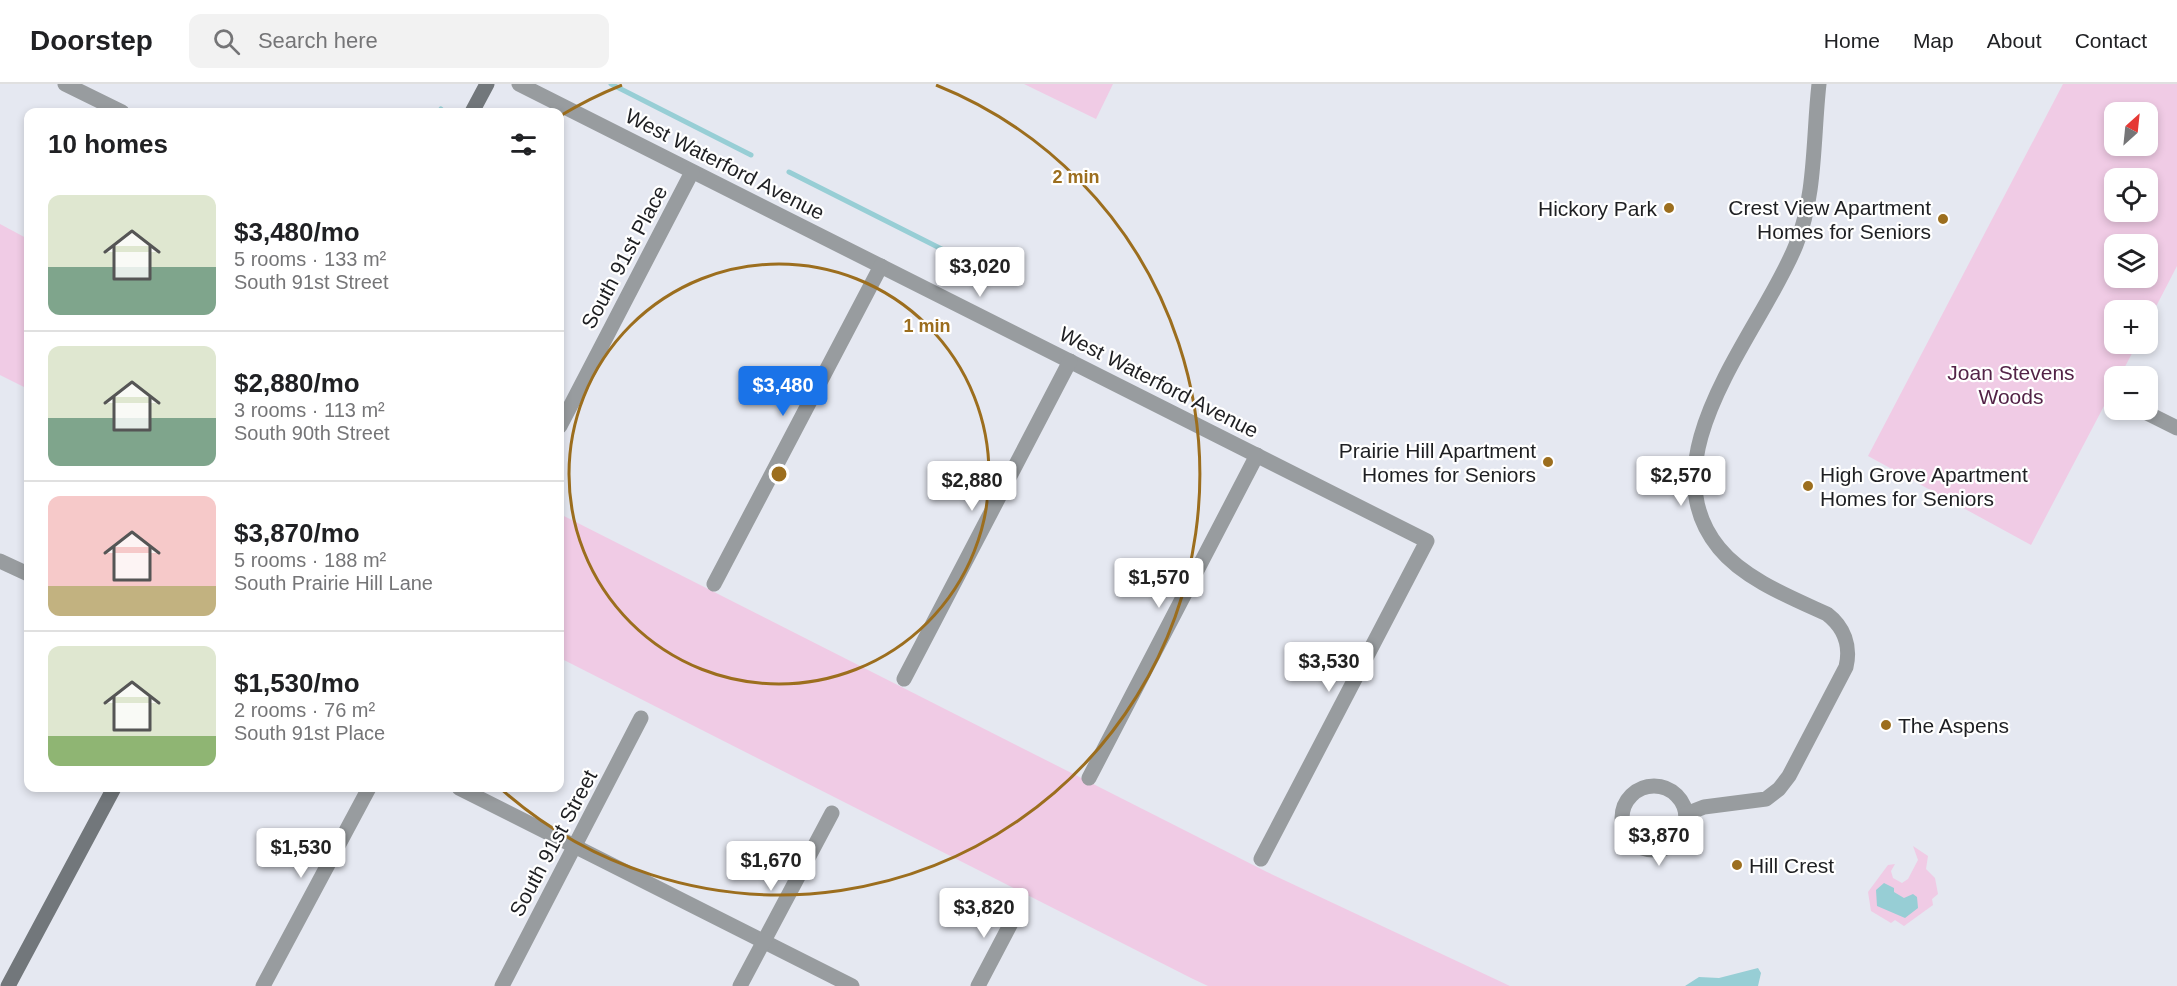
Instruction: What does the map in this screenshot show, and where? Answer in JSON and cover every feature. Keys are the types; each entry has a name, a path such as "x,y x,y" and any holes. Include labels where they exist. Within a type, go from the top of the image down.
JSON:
{"main road":[{"path":"474,108 487,84"},
{"path":"8,986 112,792"}],"street":[{"path":"65,84 114,108"},
{"name":"West Waterford Avenue","path":"519,84 1427,541 1261,860"},
{"path":"1686,814 1704,807 1766,799 1779,789 1789,776 1846,667 1850,654 1838,622 1756,577 1719,549 1698,504 1695,484 1694,463 1698,440 1710,408 1762,314 1796,244 1806,212 1819,84"},
{"name":"South 91st Place","path":"564,418 692,172"},
{"path":"714,584 881,266"},
{"path":"904,679 1070,361"},
{"path":"2158,418 2177,428"},
{"path":"1089,778 1257,455"},
{"path":"0,561 24,572"},
{"name":"South 91st Street","path":"502,986 641,718"},
{"path":"1652,786 1661,787 1678,797 1686,814 1683,834 1667,848 1658,850 1638,846 1630,839 1622,820 1627,801 1634,794 1652,786"},
{"path":"263,986 367,792"},
{"path":"467,792 852,986"},
{"path":"740,986 832,813"},
{"path":"978,986 1019,908"}],"green space":[{"path":"1024,84 1113,84 1096,119"},
{"name":"Joan Stevens Woods","path":"2063,84 2177,84 2177,266 2158,303 2158,300 2104,300 2104,354 2132,354 2125,366 2104,366 2104,406 2031,545 1868,456"},
{"path":"0,224 24,237 24,387 0,375"},
{"path":"564,516 1267,872 1510,986 1208,986 564,660"},
{"path":"1913,846 1928,856 1926,869 1935,878 1938,894 1932,899 1933,905 1904,926 1895,920 1891,923 1871,911 1868,892 1888,865 1895,864 1891,871 1893,878 1902,883 1908,879 1918,860"}],"water":[{"path":"1884,883 1894,888 1894,892 1904,898 1913,894 1917,897 1918,908 1905,918 1877,906 1876,890"},
{"path":"1758,968 1761,973 1758,986 1685,986 1699,977 1719,978"}],"waterway":[{"path":"611,84 751,155"},
{"path":"789,172 1007,282"}],"place":[{"name":"Hickory Park","path":"1669,208"},
{"name":"Crest View Apartment Homes for Seniors","path":"1943,219"},
{"name":"Prairie Hill Apartment Homes for Seniors","path":"1548,462"},
{"name":"High Grove Apartment Homes for Seniors","path":"1808,486"},
{"name":"The Aspens","path":"1886,725"},
{"name":"Hill Crest","path":"1737,865"}]}
